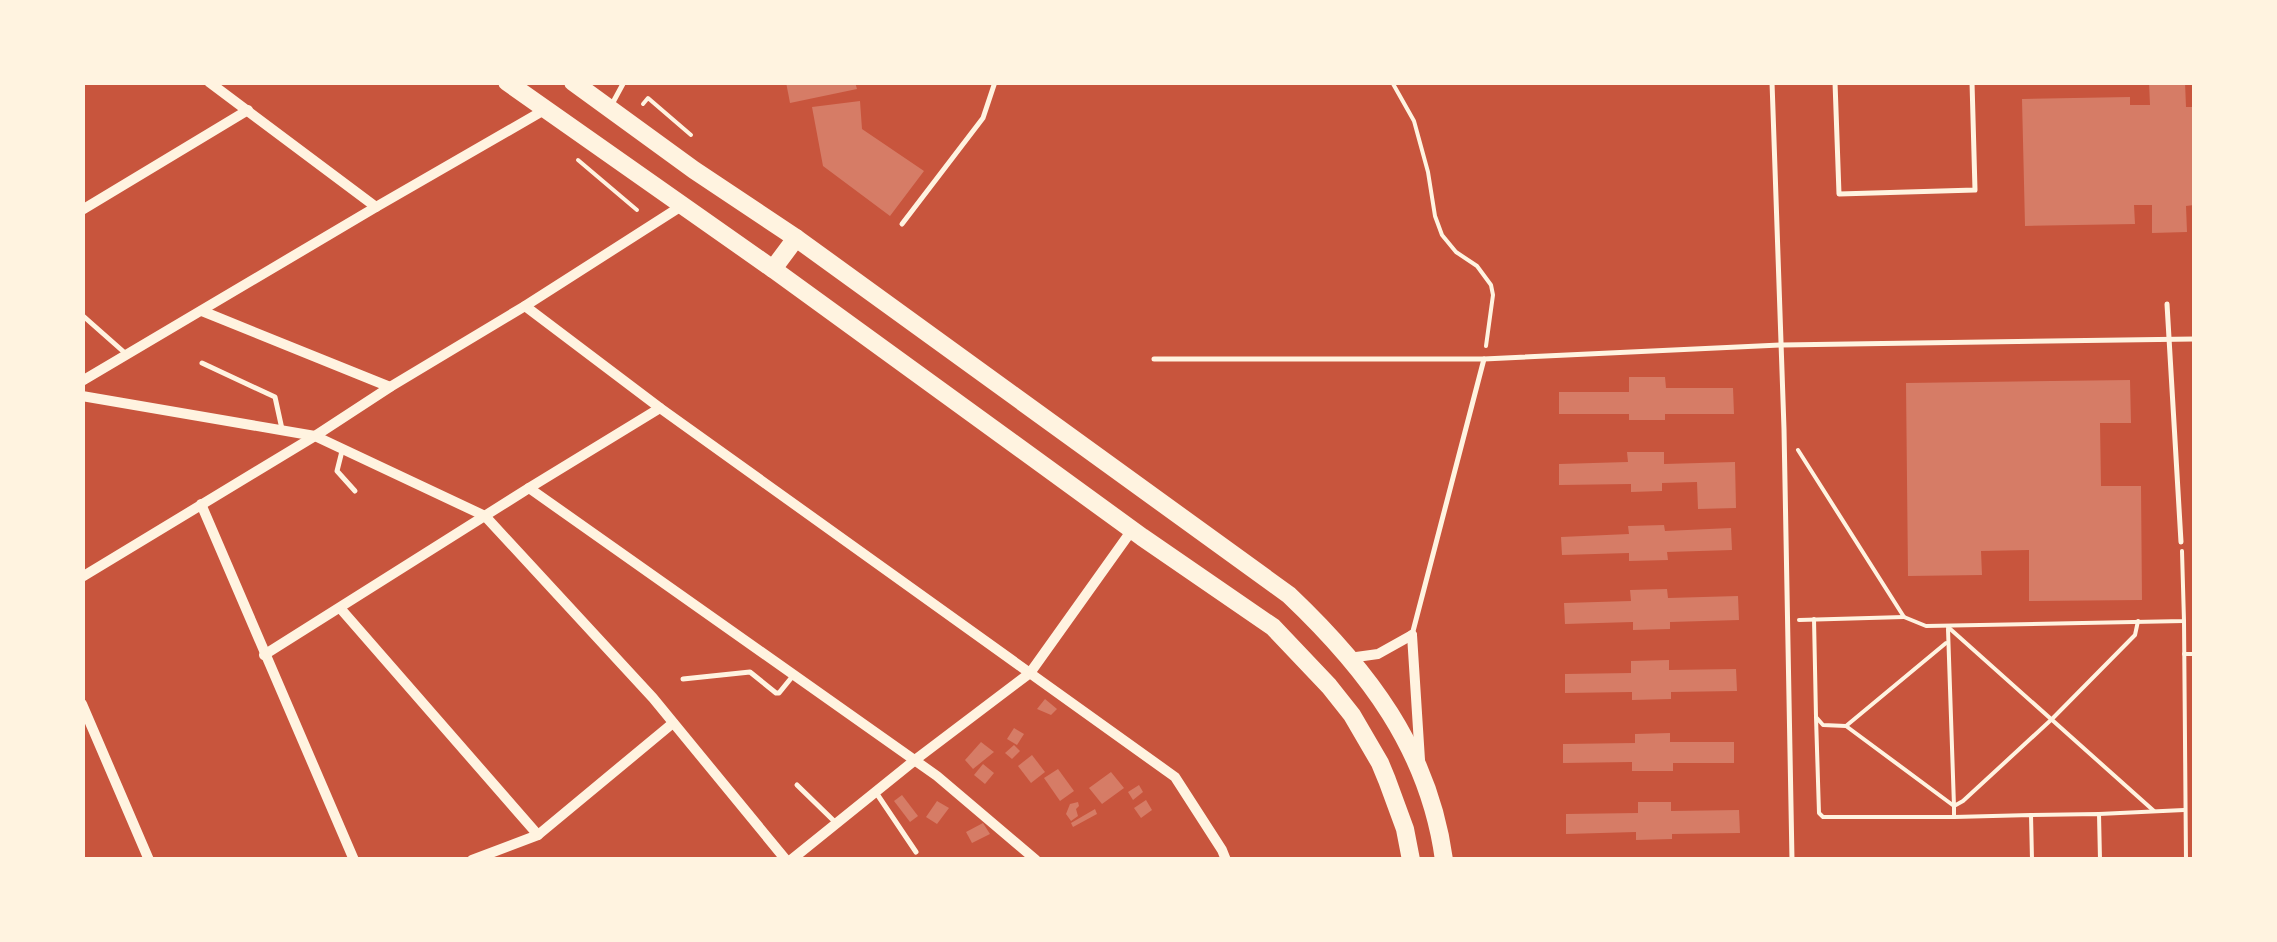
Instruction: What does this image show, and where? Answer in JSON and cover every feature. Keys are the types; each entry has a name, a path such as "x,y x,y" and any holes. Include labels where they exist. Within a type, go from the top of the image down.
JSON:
{"main road":[{"path":"507,82 1273,627 1352,715 1380,763 1406,829 1411,860"},
{"path":"573,82 796,238 1288,595 1328,632 1385,703 1421,770 1444,860"},
{"path":"773,269 796,238"}],"street":[{"path":"209,82 376,207"},
{"path":"82,210 248,110"},
{"path":"82,381 546,110"},
{"path":"82,577 684,205"},
{"path":"525,306 660,408 1175,778 1226,860"},
{"path":"202,310 390,387"},
{"path":"82,396 315,436 485,516 653,698 788,860 1030,674 1132,530"},
{"path":"264,656 660,408"},
{"path":"529,488 938,776 1036,860"},
{"path":"201,504 354,860"},
{"path":"340,608 538,835"},
{"path":"1349,658 1378,654 1412,634 1421,770"},
{"path":"82,704 149,860"},
{"path":"472,860 538,835 673,723"}],"lane":[{"path":"609,109 624,82"},
{"path":"902,224 983,118 996,82"},
{"path":"1772,82 1782,345 1792,860"},
{"path":"1835,82 1838,194 1976,190 1972,82"},
{"path":"2167,304 2182,542"},
{"path":"82,316 127,355"},
{"path":"1154,359 1484,359 1782,345 2194,339"},
{"path":"1412,634 1484,359"},
{"path":"202,364 275,397 282,432"},
{"path":"342,448 337,471 354,491"},
{"path":"682,679 750,672 779,693 794,675"},
{"path":"797,784 836,824"},
{"path":"876,792 916,852"}],"path":[{"path":"1392,82 1414,121 1442,235 1456,252 1477,266 1491,285 1484,359"},
{"path":"643,104 648,98 690,135"},
{"path":"578,160 636,210"},
{"path":"1784,429 1904,617"},
{"path":"2182,542 2186,860"},
{"path":"1786,620 1904,617 1926,626 1948,627 2184,621"},
{"path":"1814,619 1823,817 2185,810"},
{"path":"1954,806 2052,719 2135,635 2138,622"},
{"path":"1948,627 1954,817"},
{"path":"1948,627 2154,811"},
{"path":"1846,726 1948,642"},
{"path":"2184,654 2194,654"},
{"path":"1816,717 1823,725 1846,726 1954,806"},
{"path":"2099,814 2100,860"},
{"path":"2031,815 2032,860"}],"building":[{"path":"786,82 855,82 857,89 790,103"},
{"path":"2149,82 2185,82 2186,107 2194,107 2194,205 2186,206 2187,232 2152,233 2152,205 2134,205 2135,224 2025,226 2022,99 2130,97 2130,105 2150,105"},
{"path":"860,101 862,129 924,171 890,216 823,166 812,107"},
{"path":"1629,377 1665,377 1666,388 1733,388 1734,414 1665,414 1665,420 1629,420 1629,414 1559,414 1559,392 1629,392"},
{"path":"2130,380 2131,423 2100,423 2101,486 2141,486 2142,600 2029,601 2029,550 1981,551 1982,575 1908,576 1906,383"},
{"path":"1627,452 1664,452 1664,464 1735,462 1736,508 1698,509 1697,482 1662,483 1662,491 1631,492 1631,484 1559,485 1559,464 1628,462"},
{"path":"1664,525 1665,531 1731,528 1732,550 1667,552 1668,560 1629,561 1629,553 1562,555 1561,537 1629,534 1628,526"},
{"path":"1667,589 1668,598 1738,596 1739,620 1670,622 1670,629 1633,630 1633,622 1565,624 1564,603 1631,601 1630,590"},
{"path":"1669,660 1669,670 1736,669 1737,691 1671,692 1671,699 1632,700 1632,692 1565,693 1565,674 1631,673 1631,661"},
{"path":"1045,699 1057,709 1051,715 1037,709"},
{"path":"1014,728 1024,734 1017,745 1007,739"},
{"path":"1670,733 1670,742 1734,742 1734,763 1673,763 1673,771 1632,771 1632,762 1563,763 1563,744 1635,743 1635,734"},
{"path":"981,742 994,752 973,769 965,760"},
{"path":"1014,745 1020,751 1012,759 1005,753"},
{"path":"1032,755 1045,772 1031,783 1018,766"},
{"path":"983,764 994,773 985,784 974,775"},
{"path":"1058,769 1074,791 1060,801 1044,778"},
{"path":"1111,772 1124,788 1102,804 1089,788"},
{"path":"1139,785 1143,792 1133,800 1128,792"},
{"path":"902,795 918,816 910,822 894,801"},
{"path":"1146,800 1152,810 1141,818 1134,808"},
{"path":"937,801 949,808 937,824 926,817"},
{"path":"1078,802 1078,816 1071,821 1066,814 1070,804"},
{"path":"1638,802 1671,802 1671,811 1739,810 1740,833 1672,834 1672,839 1636,840 1636,832 1566,834 1566,814 1638,813"},
{"path":"1095,809 1097,814 1073,827 1071,823"},
{"path":"983,823 990,834 972,843 966,832"}]}
